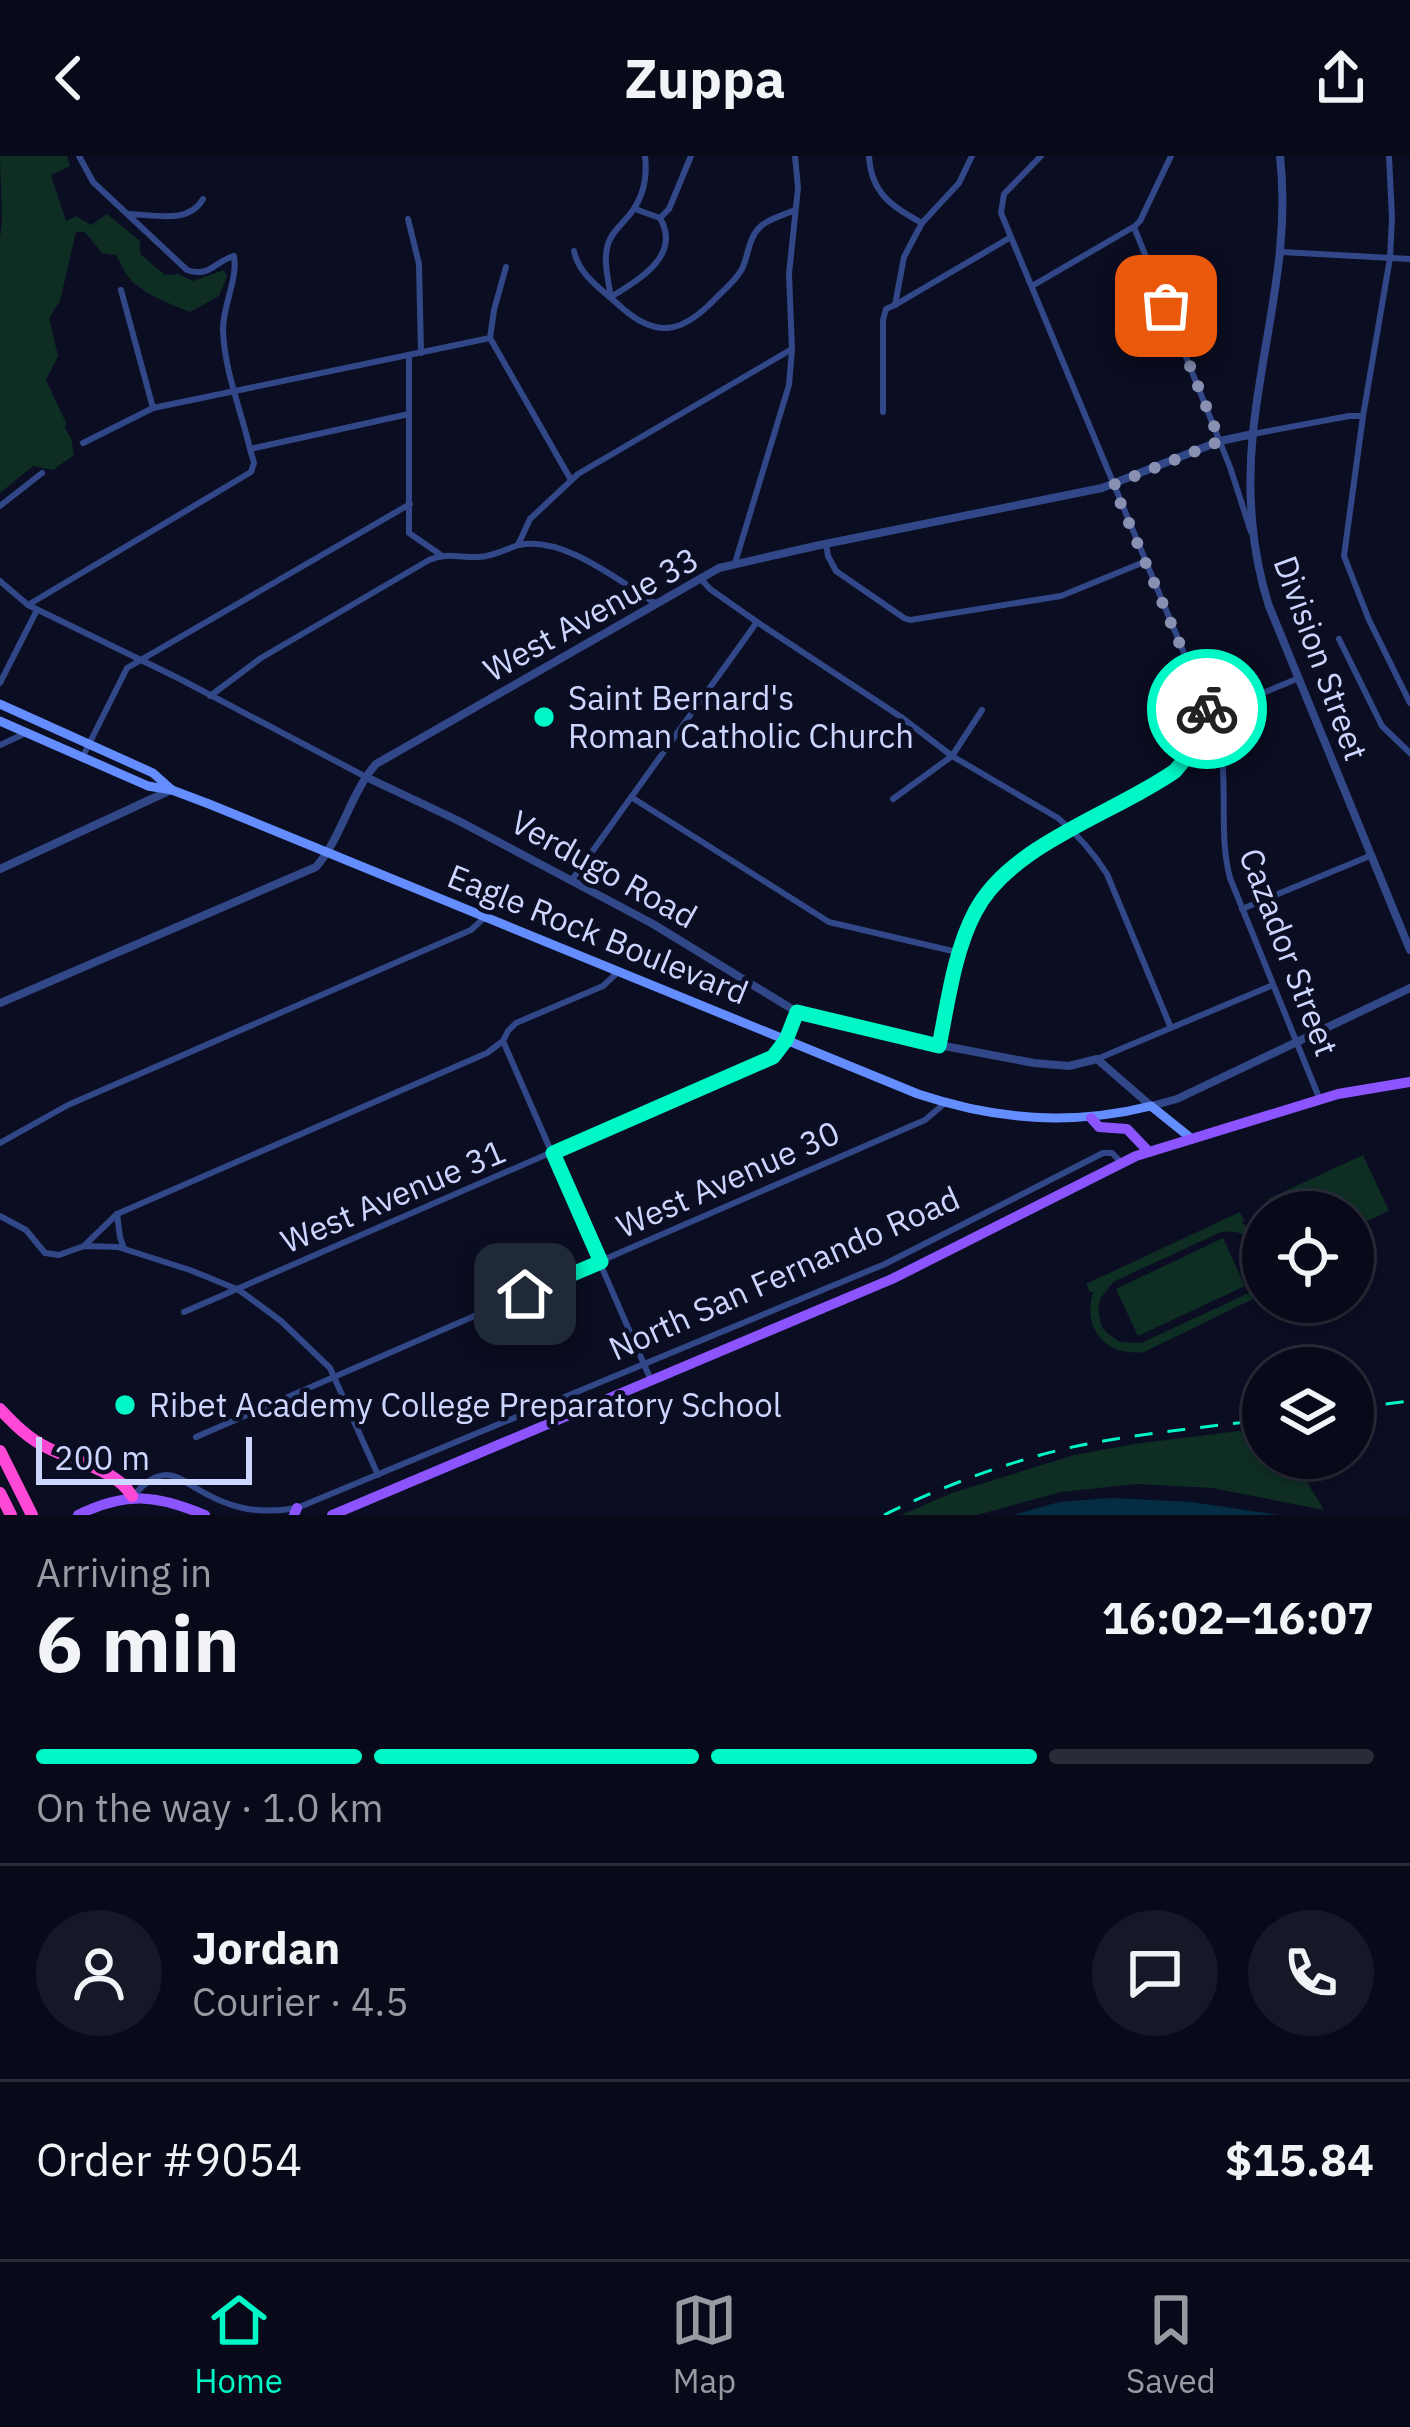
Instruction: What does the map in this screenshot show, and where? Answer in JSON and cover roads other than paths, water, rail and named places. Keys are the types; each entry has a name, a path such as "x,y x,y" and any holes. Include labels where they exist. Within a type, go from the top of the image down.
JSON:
{"highway":[{"path":"0,1409 28,1436 115,1478 132,1496"},
{"path":"0,1451 32,1515"},
{"path":"2,1497 11,1515"}],"main road":[{"name":"Eagle Rock Boulevard","path":"0,704 153,773 172,790"},
{"name":"Eagle Rock Boulevard","path":"0,721 148,786 172,790 945,1103 1017,1117 1091,1118 1151,1106"},
{"name":"North San Fernando Road","path":"332,1515 892,1279 1123,1161 1320,1100 1410,1082"},
{"path":"1151,1106 1192,1139"},
{"path":"1091,1118 1099,1126 1124,1127 1149,1151"},
{"path":"1123,1161 1134,1135"},
{"name":"North San Fernando Road","path":"78,1515 132,1496"},
{"path":"132,1496 178,1504 205,1515"}],"street":[{"path":"28,605 251,472 254,463 226,360 223,328 234,256 209,271 187,270 92,182 79,156"},
{"path":"611,297 605,260 608,245 634,209 646,180 646,156"},
{"path":"661,218 691,156"},
{"path":"735,563 789,385 789,274 798,188 795,156"},
{"path":"869,156 880,195 922,224"},
{"path":"896,305 904,257 922,224 959,183 972,156"},
{"path":"883,412 886,309 1011,237 1001,213 1004,194 1041,156"},
{"path":"1032,286 1134,227 1171,156"},
{"name":"Division Street","path":"1281,156 1282,252 1253,434 1255,546 1269,606 1405,925 1410,950"},
{"path":"1389,156 1390,258 1344,556 1410,703"},
{"path":"127,214 186,215 203,199"},
{"path":"611,297 645,276 658,262 666,238 661,218 634,209"},
{"path":"574,251 580,270 638,320 665,328 684,325 701,315 735,278 762,226 795,210"},
{"path":"408,220 419,264 421,352"},
{"path":"1134,227 1220,441 1255,546"},
{"name":"Cazador Street","path":"1011,237 1219,740 1224,853 1320,1100"},
{"path":"1282,252 1410,260"},
{"path":"506,267 490,338 571,480"},
{"path":"121,290 153,408"},
{"path":"83,443 153,408 490,338"},
{"path":"518,545 530,519 571,480 792,350"},
{"path":"409,355 410,533 441,555 476,557 539,543 558,547 656,603"},
{"path":"250,449 409,415"},
{"name":"West Avenue 33","path":"329,853 376,764 700,578 735,563 1113,485 1220,441 1363,416"},
{"path":"0,506 43,472"},
{"path":"82,758 128,668 410,503"},
{"path":"826,543 836,571 910,620 1061,596 1144,562"},
{"path":"210,696 260,659 441,555"},
{"path":"700,578 952,756 1073,830 1107,874 1171,1028"},
{"name":"Verdugo Road","path":"0,581 37,610 459,821 653,924 797,1012 939,1046 1057,1066 1097,1059"},
{"path":"0,683 37,610"},
{"path":"572,881 757,622"},
{"path":"1339,639 1382,726 1410,753"},
{"path":"939,1046 974,914 997,880 1025,857 1175,771 1210,715 1299,678"},
{"path":"893,799 952,756 982,710"},
{"path":"0,745 27,733"},
{"path":"0,869 172,790"},
{"path":"631,797 830,922 961,952"},
{"path":"0,1003 316,867 329,853"},
{"path":"1242,909 1372,855"},
{"path":"0,1143 68,1105 471,930 484,918"},
{"path":"84,1246 117,1214 487,1053 516,1023 602,986 618,972"},
{"path":"1273,985 1097,1059 1151,1106 1177,1099 1410,988"},
{"path":"786,1040 797,1012"},
{"name":"West Avenue 31","path":"184,1312 773,1057 786,1040"},
{"path":"503,1041 651,1382"},
{"name":"West Avenue 30","path":"196,1437 925,1120 945,1103"},
{"name":"North San Fernando Road","path":"132,1496 149,1480 170,1474 241,1510 295,1511 885,1264 1103,1153 1123,1161"},
{"path":"117,1214 124,1249"},
{"path":"0,1216 26,1230 45,1253 59,1255 84,1246 124,1249 238,1290 281,1321 335,1376 378,1475"}],"water":[{"path":"1112,1498 1191,1502 1278,1515 1013,1515 1059,1502"}],"railway":[{"path":"1374,1405 1410,1401"},
{"path":"884,1515 974,1476 1068,1448 1242,1423"}],"place":[{"name":"Saint Bernard's Roman Catholic Church","path":"544,717"},
{"name":"Ribet Academy College Preparatory School","path":"125,1405"}]}
